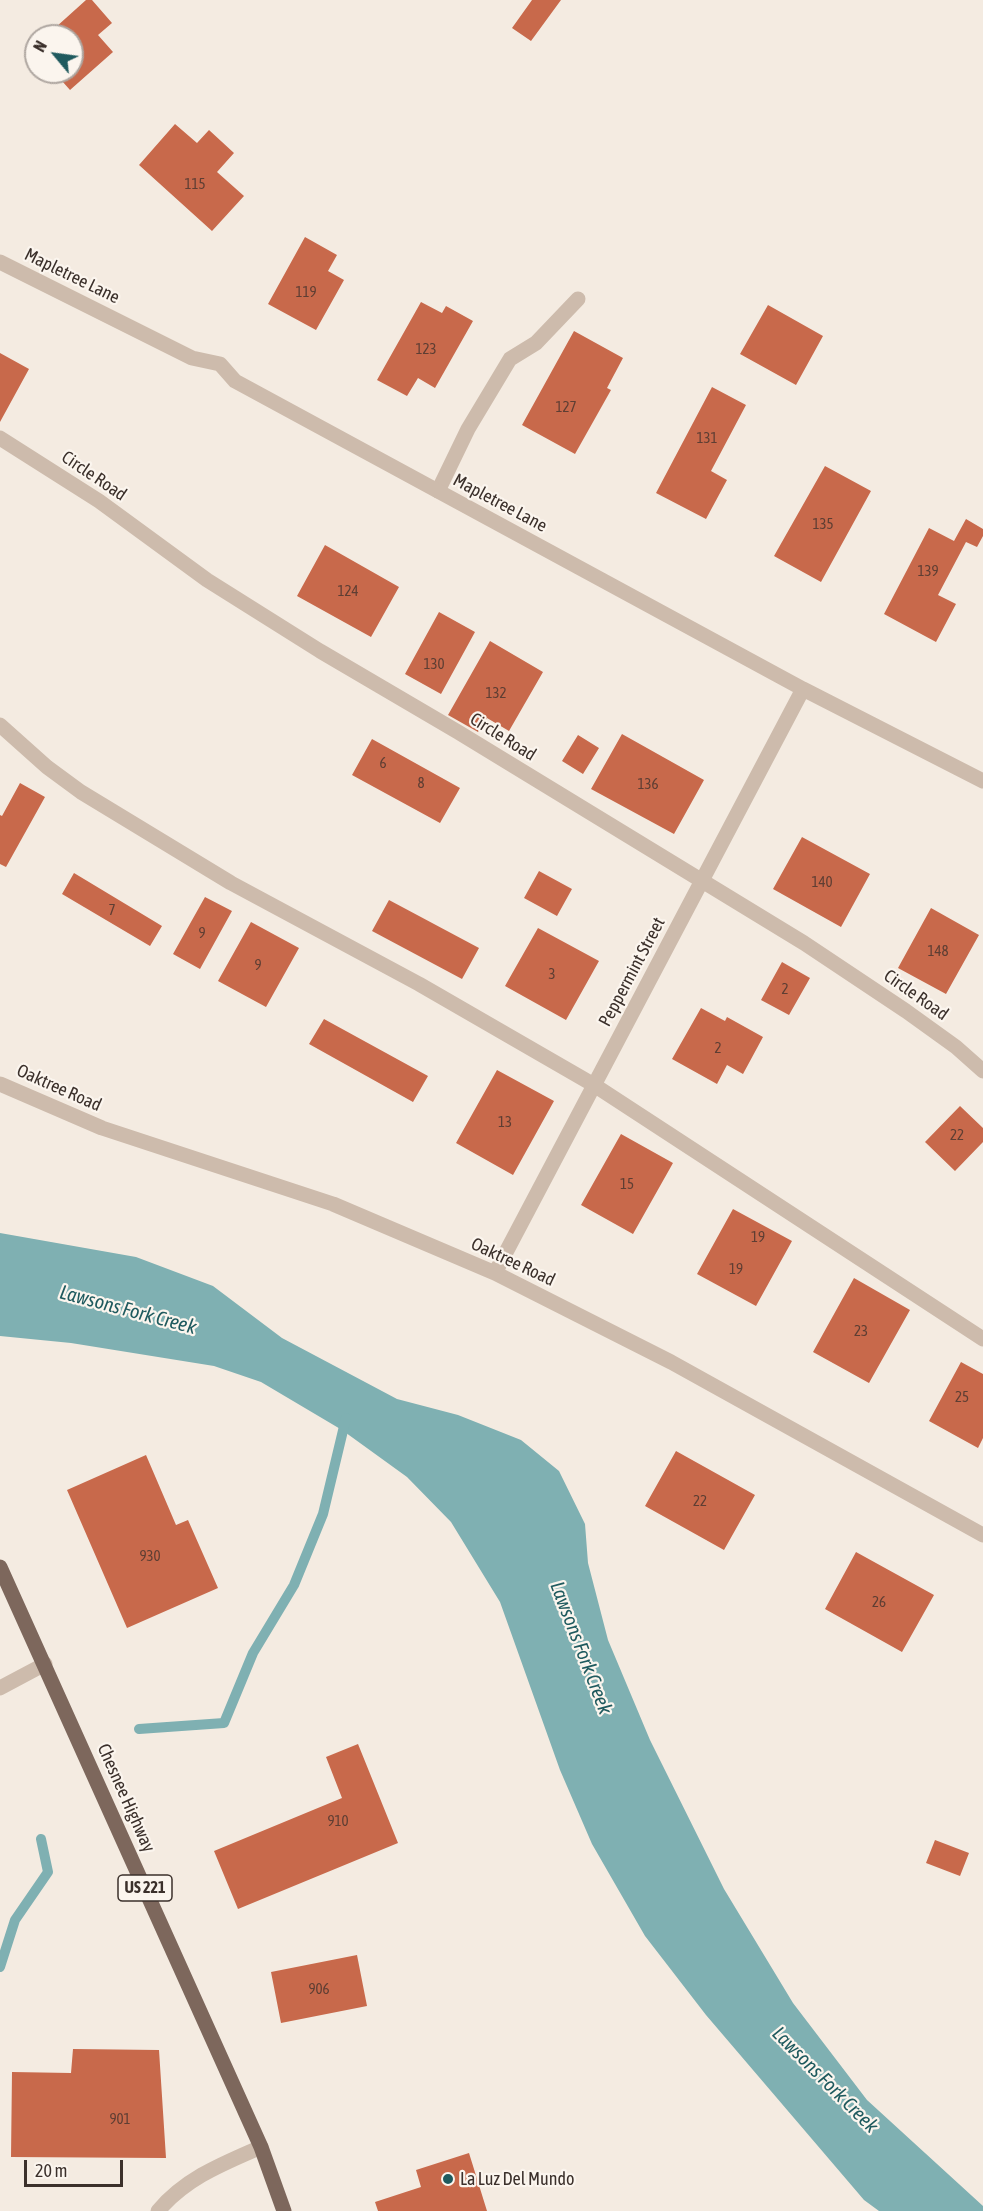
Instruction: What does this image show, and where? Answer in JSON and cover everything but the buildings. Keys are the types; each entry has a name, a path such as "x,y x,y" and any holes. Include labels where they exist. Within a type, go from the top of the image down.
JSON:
{"main road":[{"name":"Chesnee Highway","path":"0,1567 261,2147 284,2211"}],"street":[{"name":"Mapletree Lane","path":"0,262 192,358 220,364 235,381 803,690 983,781"},
{"path":"438,491 468,429 510,359 536,343 578,299"},
{"name":"Circle Road","path":"0,438 99,501 207,580 301,640 458,732 804,943 906,1011 956,1047 983,1071"},
{"name":"Peppermint Street","path":"495,1273 803,690"},
{"path":"0,725 47,767 91,798 231,883 419,984 594,1085 983,1339"},
{"name":"Oaktree Road","path":"0,1084 102,1128 333,1204 495,1273 671,1362 983,1535"},
{"path":"0,1688 45,1664"},
{"path":"158,2211 190,2181 214,2167 261,2147"}],"water":[{"name":"Lawsons Fork Creek","path":"0,1233 136,1257 213,1286 282,1338 397,1399 458,1415 521,1440 559,1471 585,1524 588,1563 608,1640 650,1740 724,1889 793,2003 867,2100 983,2206 983,2211 879,2211 864,2200 706,2015 645,1936 592,1844 560,1770 500,1602 451,1522 407,1477 342,1430 261,1382 214,1366 71,1343 0,1336"}],"waterway":[{"path":"139,1729 224,1723 253,1653 294,1585 323,1514 346,1418"},
{"path":"0,1967 15,1920 48,1872 41,1839"}],"place":[{"name":"La Luz Del Mundo","path":"448,2179"}]}
